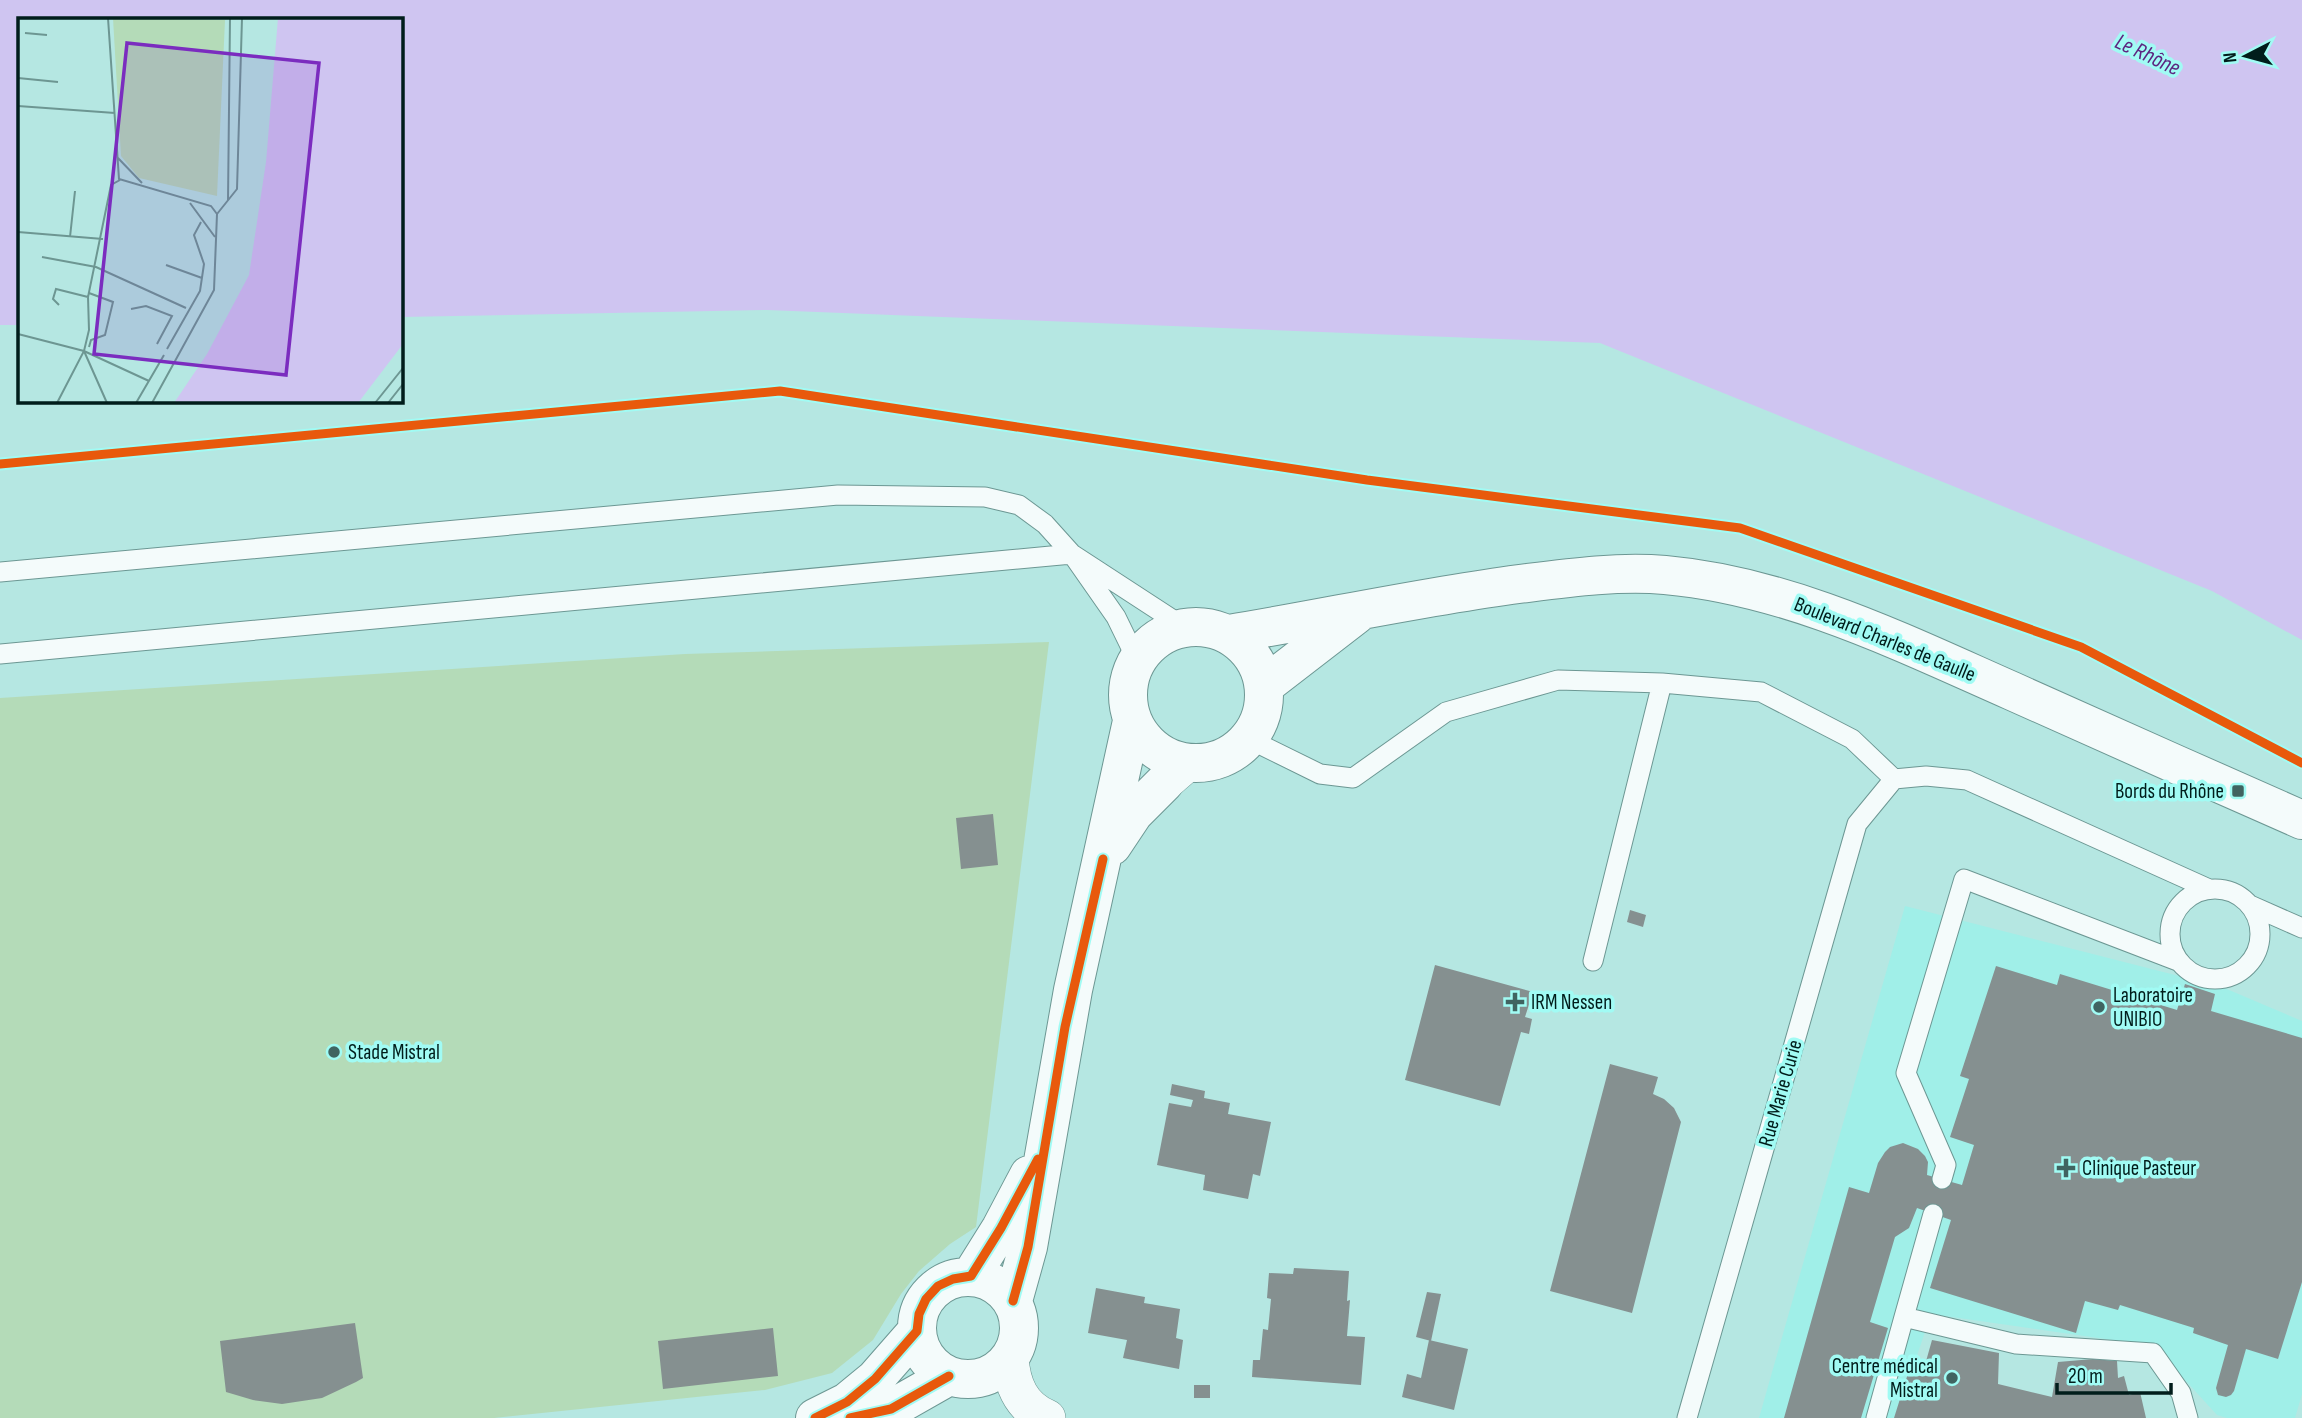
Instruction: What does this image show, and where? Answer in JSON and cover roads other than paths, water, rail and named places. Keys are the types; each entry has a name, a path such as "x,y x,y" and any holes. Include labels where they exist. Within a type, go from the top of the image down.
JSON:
{"street":[{"name":"Boulevard Charles de Gaulle","path":"1229,634 1436,595 1597,575 1664,575 1740,587 1816,608 2302,820"},
{"name":"Boulevard Charles de Gaulle","path":"1264,686 1360,611"},
{"path":"1103,859 1134,813 1175,773 1231,754 1249,738 1258,724 1264,707 1264,686 1259,667 1247,649 1229,634 1207,627 1184,627 1162,635 1136,658 1130,677 1127,695 1132,721 1145,741 1164,756 1175,773"},
{"path":"1013,1301 1028,1247 1065,1027 1132,721"},
{"path":"971,1276 1001,1228 1046,1143"},
{"path":"971,1276 994,1284 1013,1301 1020,1320 1018,1340 1010,1358 998,1370 983,1378 966,1380 949,1376 933,1366 922,1350 917,1331 919,1314 938,1286 953,1279 971,1276"},
{"path":"815,1418 847,1402 875,1379 917,1331"},
{"path":"1010,1358 1012,1379 1021,1398 1033,1412 1047,1418"},
{"path":"850,1418 891,1409 949,1376"}],"lane":[{"path":"0,572 838,495 985,497 1019,505 1045,524 1072,554 1116,617 1136,658"},
{"path":"0,654 1072,554 1184,627"},
{"path":"1249,738 1320,774 1353,778 1446,712 1558,680 1662,684 1761,692 1852,739 1894,779 1926,776 1967,780 2209,889"},
{"path":"1592,961 1662,684"},
{"name":"Rue Marie Curie","path":"1687,1418 1857,824 1894,779"},
{"path":"1942,1179 1946,1164 1906,1073 1964,879 2180,962"},
{"path":"2250,905 2257,918 2259,940 2251,961 2241,971 2214,979 2189,971 2180,962 2173,950 2171,923 2185,900 2209,889 2224,889 2238,895 2250,905 2302,928"},
{"path":"1876,1418 1933,1214"},
{"path":"1904,1317 2016,1345 2153,1353 2181,1393 2188,1418"}],"water":[{"name":"Le Rhône","path":"0,0 2302,0 2302,640 2212,591 1600,343 767,310 402,317 402,18 18,18 18,325 0,325"}],"place":[{"name":"Bords du Rhône","path":"2238,791"},
{"name":"IRM Nessen","path":"1515,1002"},
{"name":"Laboratoire UNIBIO","path":"2099,1007"},
{"name":"Stade Mistral","path":"334,1052"},
{"name":"Clinique Pasteur","path":"2066,1168"},
{"name":"Centre médical Mistral","path":"1952,1378"}]}
